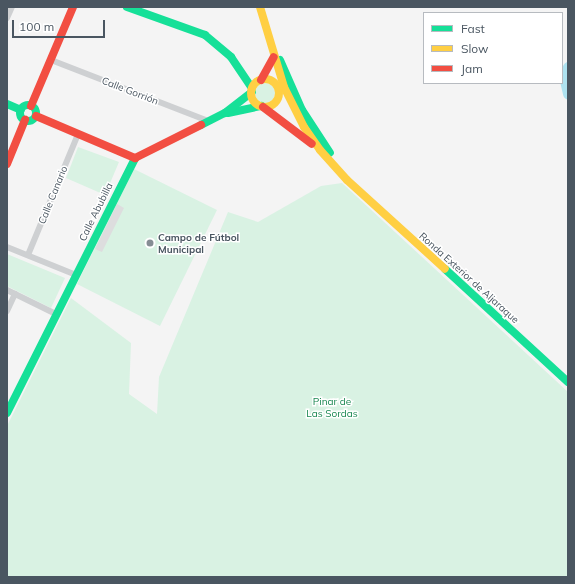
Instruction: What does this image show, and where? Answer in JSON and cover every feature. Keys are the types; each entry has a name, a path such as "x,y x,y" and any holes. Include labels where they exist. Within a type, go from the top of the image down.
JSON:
{"street":[{"path":"7,18 12,7"},
{"path":"21,110 31,106 73,7"},
{"path":"127,7 205,35 224,48 243,71 252,90 254,100 320,150"},
{"name":"Ronda Exterior de Aljaraque","path":"260,7 284,70 302,110 325,148 358,189"},
{"name":"Ronda Exterior de Aljaraque","path":"266,24 281,88 304,127 320,150 358,189 568,382"},
{"path":"225,113 252,90 274,57"},
{"name":"Calle Gorrión","path":"51,60 208,121"},
{"path":"25,120 36,116 135,158 225,113 275,103 281,88 284,70"},
{"path":"243,71 260,80 269,80 281,88 302,110"},
{"path":"7,104 21,110 25,120 7,164"},
{"path":"31,106 35,109 36,116"},
{"name":"Calle Canario","path":"28,255 78,134"},
{"name":"Calle Abubilla","path":"7,413 10,402 135,158"},
{"path":"7,246 76,275"},
{"path":"7,290 56,314"},
{"path":"7,311 15,294"}],"green space":[{"path":"265,83 272,86 275,93 272,100 265,103 258,100 255,93 258,86"},
{"path":"78,147 119,162 105,195 66,178"},
{"name":"Campo de Fútbol Municipal","path":"134,169 217,210 160,326 77,284"},
{"name":"Pinar de Las Sordas","path":"342,183 568,392 568,577 7,577 7,426 71,298 131,343 129,394 157,414 159,377 228,212 258,222 321,186"},
{"path":"7,254 65,278 51,308 7,286"}],"building":[{"path":"117,204 124,208 102,252 95,249"}],"waterway":[{"path":"568,67 564,76 568,94"}],"traffic: fast":[{"path":"127,7 205,35 231,57 252,88"},
{"path":"280,60 302,110 330,153"},
{"path":"201,125 225,113 252,92"},
{"path":"7,104 21,110"},
{"path":"28,105 34,107 36,113 34,119 28,121 22,119 20,113 22,107 28,105"},
{"path":"228,113 261,106"},
{"path":"7,413 135,158"},
{"path":"445,269 568,382"}],"traffic: slow":[{"path":"260,7 284,87 304,127 320,150 347,180 445,269"},
{"path":"265,79 275,83 279,93 275,103 265,107 255,103 251,93 255,83 265,79"}],"traffic: jam":[{"path":"31,106 73,7"},
{"path":"261,80 274,57"},
{"path":"263,107 312,144"},
{"path":"36,116 135,158 201,125"},
{"path":"7,164 25,120"}],"place":[{"name":"Campo de Fútbol Municipal","path":"150,243"}]}
